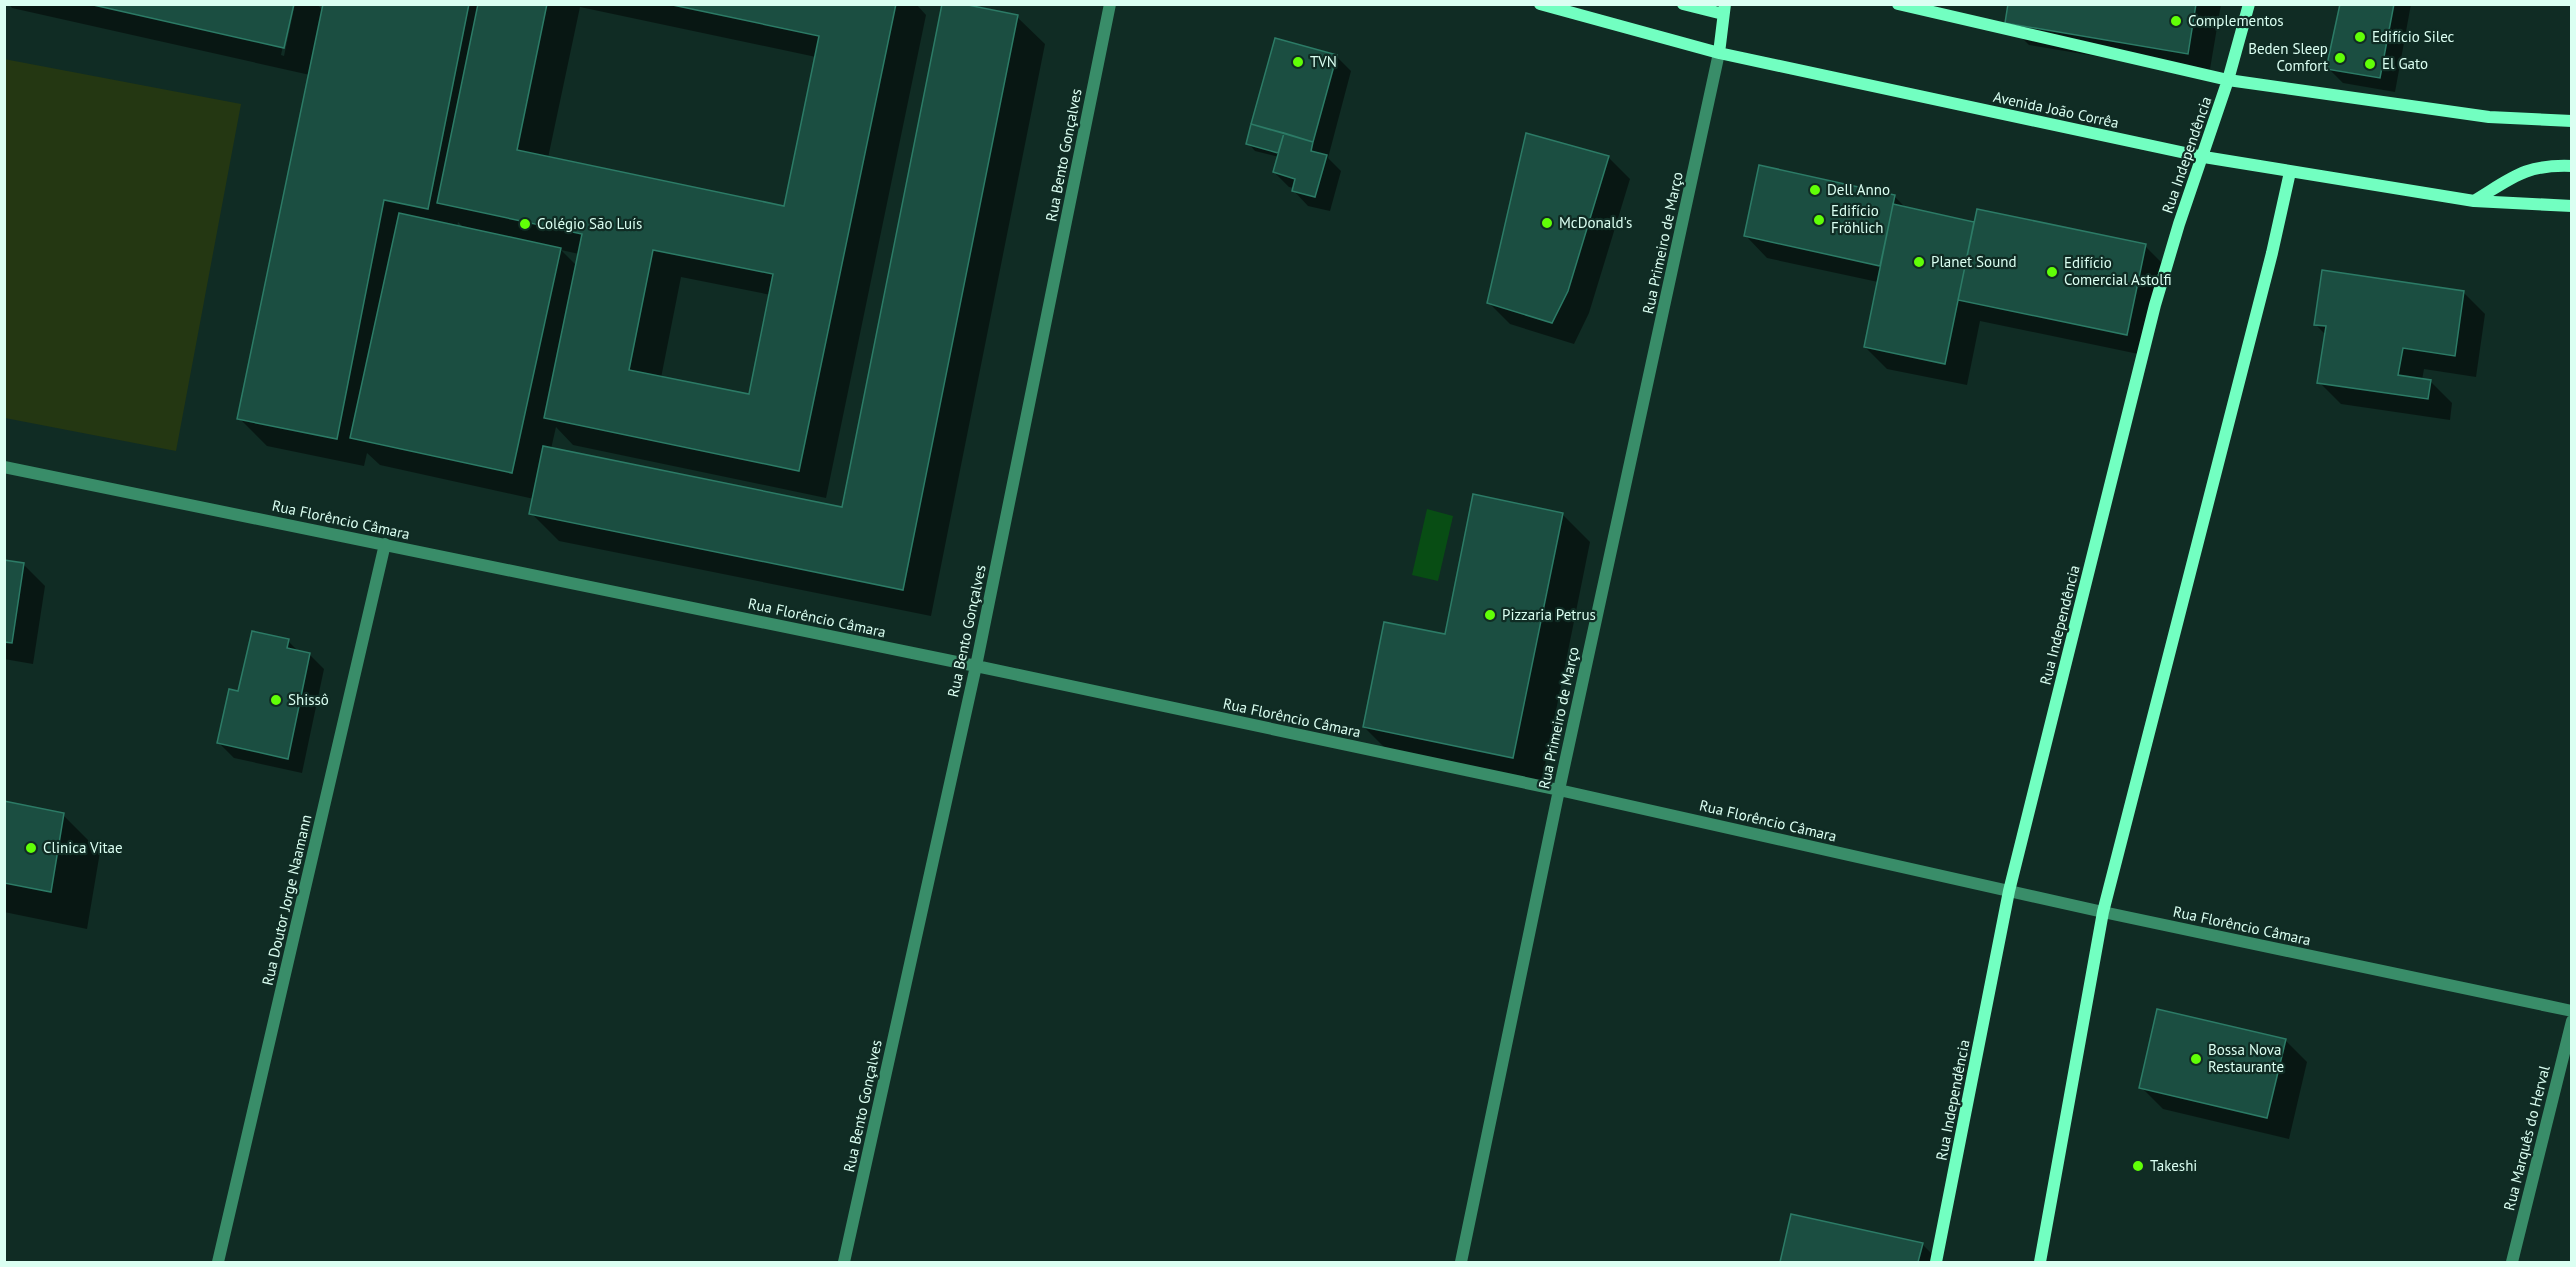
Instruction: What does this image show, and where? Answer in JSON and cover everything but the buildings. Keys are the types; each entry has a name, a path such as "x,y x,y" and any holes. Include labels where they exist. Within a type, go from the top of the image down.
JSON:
{"street":[{"name":"Rua Bento Gonçalves","path":"844,1263 976,666 1110,4"},
{"name":"Avenida João Corrêa","path":"1540,4 1719,53 2204,157 2474,201 2571,206"},
{"path":"1683,4 1724,9"},
{"path":"1898,4 2228,80 2489,117 2571,122"},
{"name":"Rua Independência","path":"1936,1263 2009,891 2155,305 2179,224 2204,157 2249,4"},
{"name":"Rua Primeiro de Março","path":"1461,1263 1558,790 1719,53 1724,9"},
{"path":"2474,201 2525,171 2548,165 2571,166"},
{"path":"2040,1263 2103,912 2272,253 2290,172"},
{"name":"Rua Florêncio Câmara","path":"4,467 976,666 1558,790 2103,912 2571,1011"},
{"name":"Rua Doutor Jorge Naamann","path":"218,1263 385,544"},
{"name":"Rua Marquês do Herval","path":"2512,1263 2571,1021"}],"shaded area":[{"path":"4,59 241,104 176,451 5,418"},
{"path":"1427,509 1453,516 1438,581 1412,575"}],"place":[{"name":"Complementos","path":"2176,21"},
{"name":"Edifício Silec","path":"2360,37"},
{"name":"Beden Sleep Comfort","path":"2340,58"},
{"name":"TVN","path":"1298,62"},
{"name":"El Gato","path":"2370,64"},
{"name":"Dell Anno","path":"1815,190"},
{"name":"Edifício Fröhlich","path":"1819,220"},
{"name":"McDonald's","path":"1547,223"},
{"name":"Colégio São Luís","path":"525,224"},
{"name":"Planet Sound","path":"1919,262"},
{"name":"Edifício Comercial Astolfi","path":"2052,272"},
{"name":"Pizzaria Petrus","path":"1490,615"},
{"name":"Shissô","path":"276,700"},
{"name":"Clinica Vitae","path":"31,848"},
{"name":"Bossa Nova Restaurante","path":"2196,1059"},
{"name":"Takeshi","path":"2138,1166"}]}
